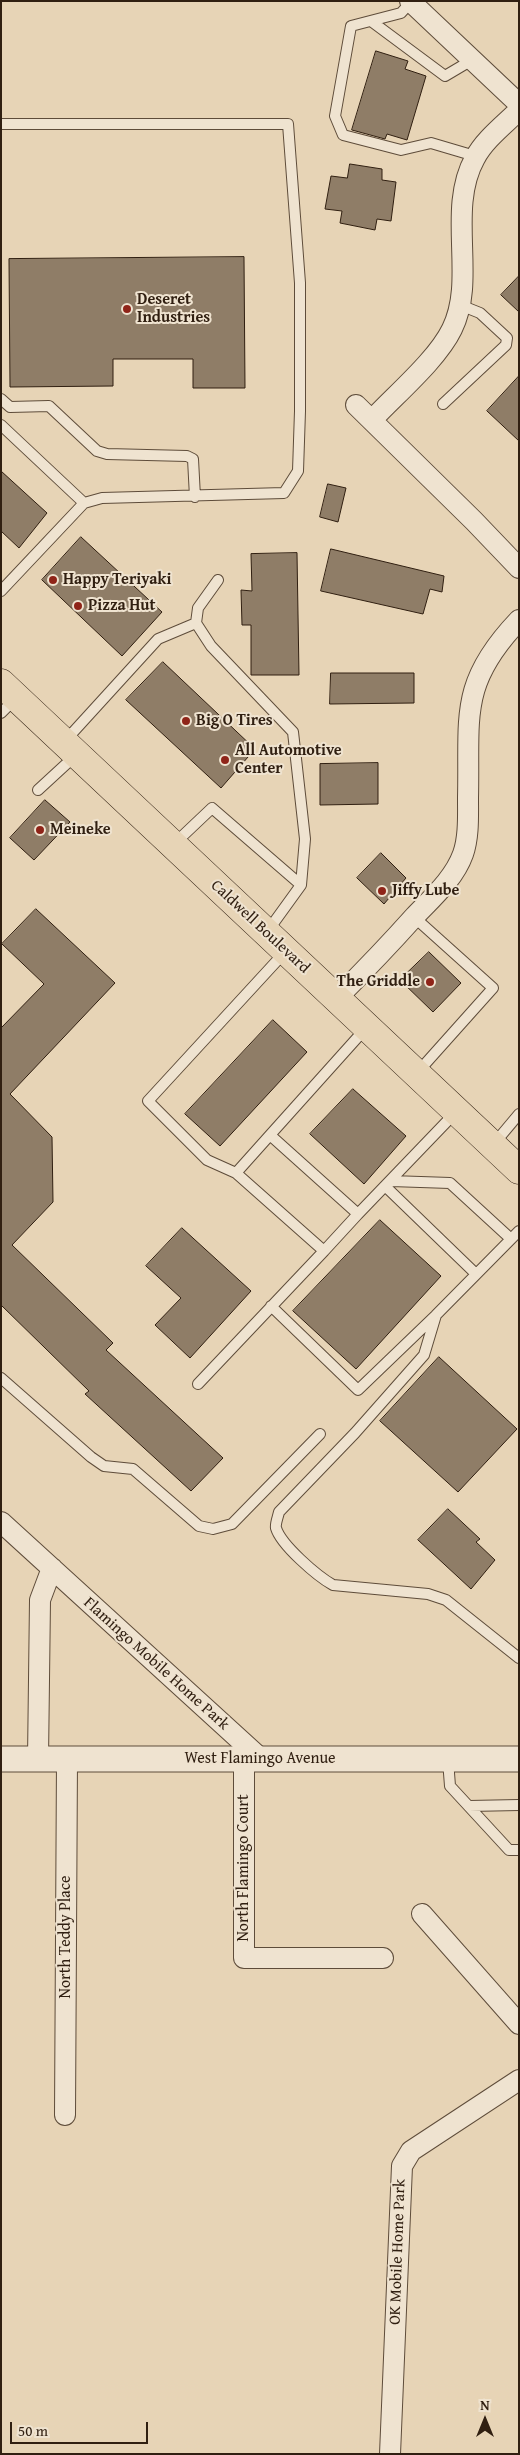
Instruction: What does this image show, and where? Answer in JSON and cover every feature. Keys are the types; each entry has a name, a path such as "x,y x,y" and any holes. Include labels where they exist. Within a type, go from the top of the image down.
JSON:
{"main road":[{"name":"Caldwell Boulevard","path":"6,698 70,748 519,1170"}],"street":[{"path":"411,2 519,104"},
{"path":"372,420 437,352 452,330 460,305 462,198 475,156 519,110"},
{"path":"356,406 519,568"},
{"path":"336,999 447,882 463,854 468,827 468,715 473,692 478,675 499,641 519,620"},
{"name":"Flamingo Mobile Home Park","path":"1,1522 52,1568 252,1759"},
{"path":"38,1759 40,1600 52,1568"},
{"name":"West Flamingo Avenue","path":"1,1759 519,1759"},
{"name":"North Teddy Place","path":"65,2115 67,1759"},
{"name":"North Flamingo Court","path":"252,1759 244,1958 383,1958"},
{"path":"422,1914 519,2024"},
{"name":"OK Mobile Home Park","path":"390,2454 402,2166 412,2151 519,2080"}],"lane":[{"path":"411,2 401,14 351,26 335,116 343,135 401,150 431,143 475,156"},
{"path":"371,21 445,76 472,60"},
{"path":"1,124 288,124 300,282 298,471 284,493 195,497 102,498 84,503 1,591"},
{"path":"443,404 506,345 507,338 480,313 460,305"},
{"path":"1,399 10,407 49,406 97,450 107,454 187,456 193,459 195,497"},
{"path":"1,425 84,503"},
{"path":"218,580 198,608 196,623 211,646 292,732 305,838 301,884 276,942 148,1101 207,1160 236,1173 324,1251"},
{"path":"38,790 158,639 196,623"},
{"path":"173,845 212,808 301,884"},
{"path":"414,917 493,988 416,1074"},
{"path":"236,1173 367,1028"},
{"path":"198,1384 456,1112"},
{"path":"492,1146 519,1114"},
{"path":"270,1135 358,1214"},
{"path":"388,1183 450,1183 511,1239"},
{"path":"388,1183 476,1274"},
{"path":"271,1306 358,1390 519,1231"},
{"path":"436,1315 424,1355 355,1433 278,1512 276,1527 283,1542 324,1579 333,1584 428,1594 446,1600 519,1658"},
{"path":"1,1378 91,1457 104,1466 133,1469 185,1516 199,1526 213,1529 232,1524 320,1434"},
{"path":"448,1759 450,1786 514,1850"},
{"path":"469,1806 519,1806"}],"building":[{"path":"376,51 408,61 405,69 426,76 407,140 387,134 385,139 352,130"},
{"path":"350,164 382,169 382,180 396,182 391,221 377,219 375,230 340,223 342,211 325,209 331,176 347,178"},
{"name":"Deseret Industries","path":"244,257 245,388 193,388 193,359 113,359 113,386 10,387 9,259"},
{"path":"519,276 519,312 501,295"},
{"path":"519,376 519,441 487,411"},
{"path":"1,471 47,513 19,548 1,531"},
{"path":"328,484 346,488 338,522 320,517"},
{"path":"81,537 162,612 122,656 42,580"},
{"path":"331,549 444,576 442,592 430,589 423,614 321,591"},
{"path":"297,553 299,675 251,675 251,625 242,625 241,590 252,591 251,554"},
{"path":"163,662 255,749 221,788 126,700"},
{"path":"331,673 414,673 414,703 330,704"},
{"path":"378,763 378,804 320,805 320,764"},
{"name":"Meineke","path":"45,800 70,822 34,860 10,838"},
{"name":"Jiffy Lube","path":"381,853 406,878 384,904 357,878"},
{"path":"36,909 115,983 10,1094 52,1137 53,1202 12,1245 113,1343 106,1350 223,1458 191,1491 85,1394 89,1391 1,1305 1,1028 44,984 2,944"},
{"name":"The Griddle","path":"429,952 461,983 433,1012 400,980"},
{"path":"273,1020 307,1052 220,1146 185,1114"},
{"path":"353,1089 406,1136 364,1184 310,1134"},
{"path":"380,1220 441,1276 356,1369 293,1311"},
{"path":"182,1228 251,1291 190,1358 155,1325 181,1298 146,1266"},
{"path":"439,1357 517,1429 458,1492 380,1421"},
{"path":"448,1509 480,1539 476,1542 495,1560 471,1589 418,1540"}],"place":[{"name":"Deseret Industries","path":"127,309"},
{"name":"Happy Teriyaki","path":"53,580"},
{"name":"Pizza Hut","path":"78,606"},
{"name":"Big O Tires","path":"186,721"},
{"name":"All Automotive Center","path":"225,760"},
{"name":"Meineke","path":"40,830"},
{"name":"Jiffy Lube","path":"382,891"},
{"name":"The Griddle","path":"430,982"}]}
